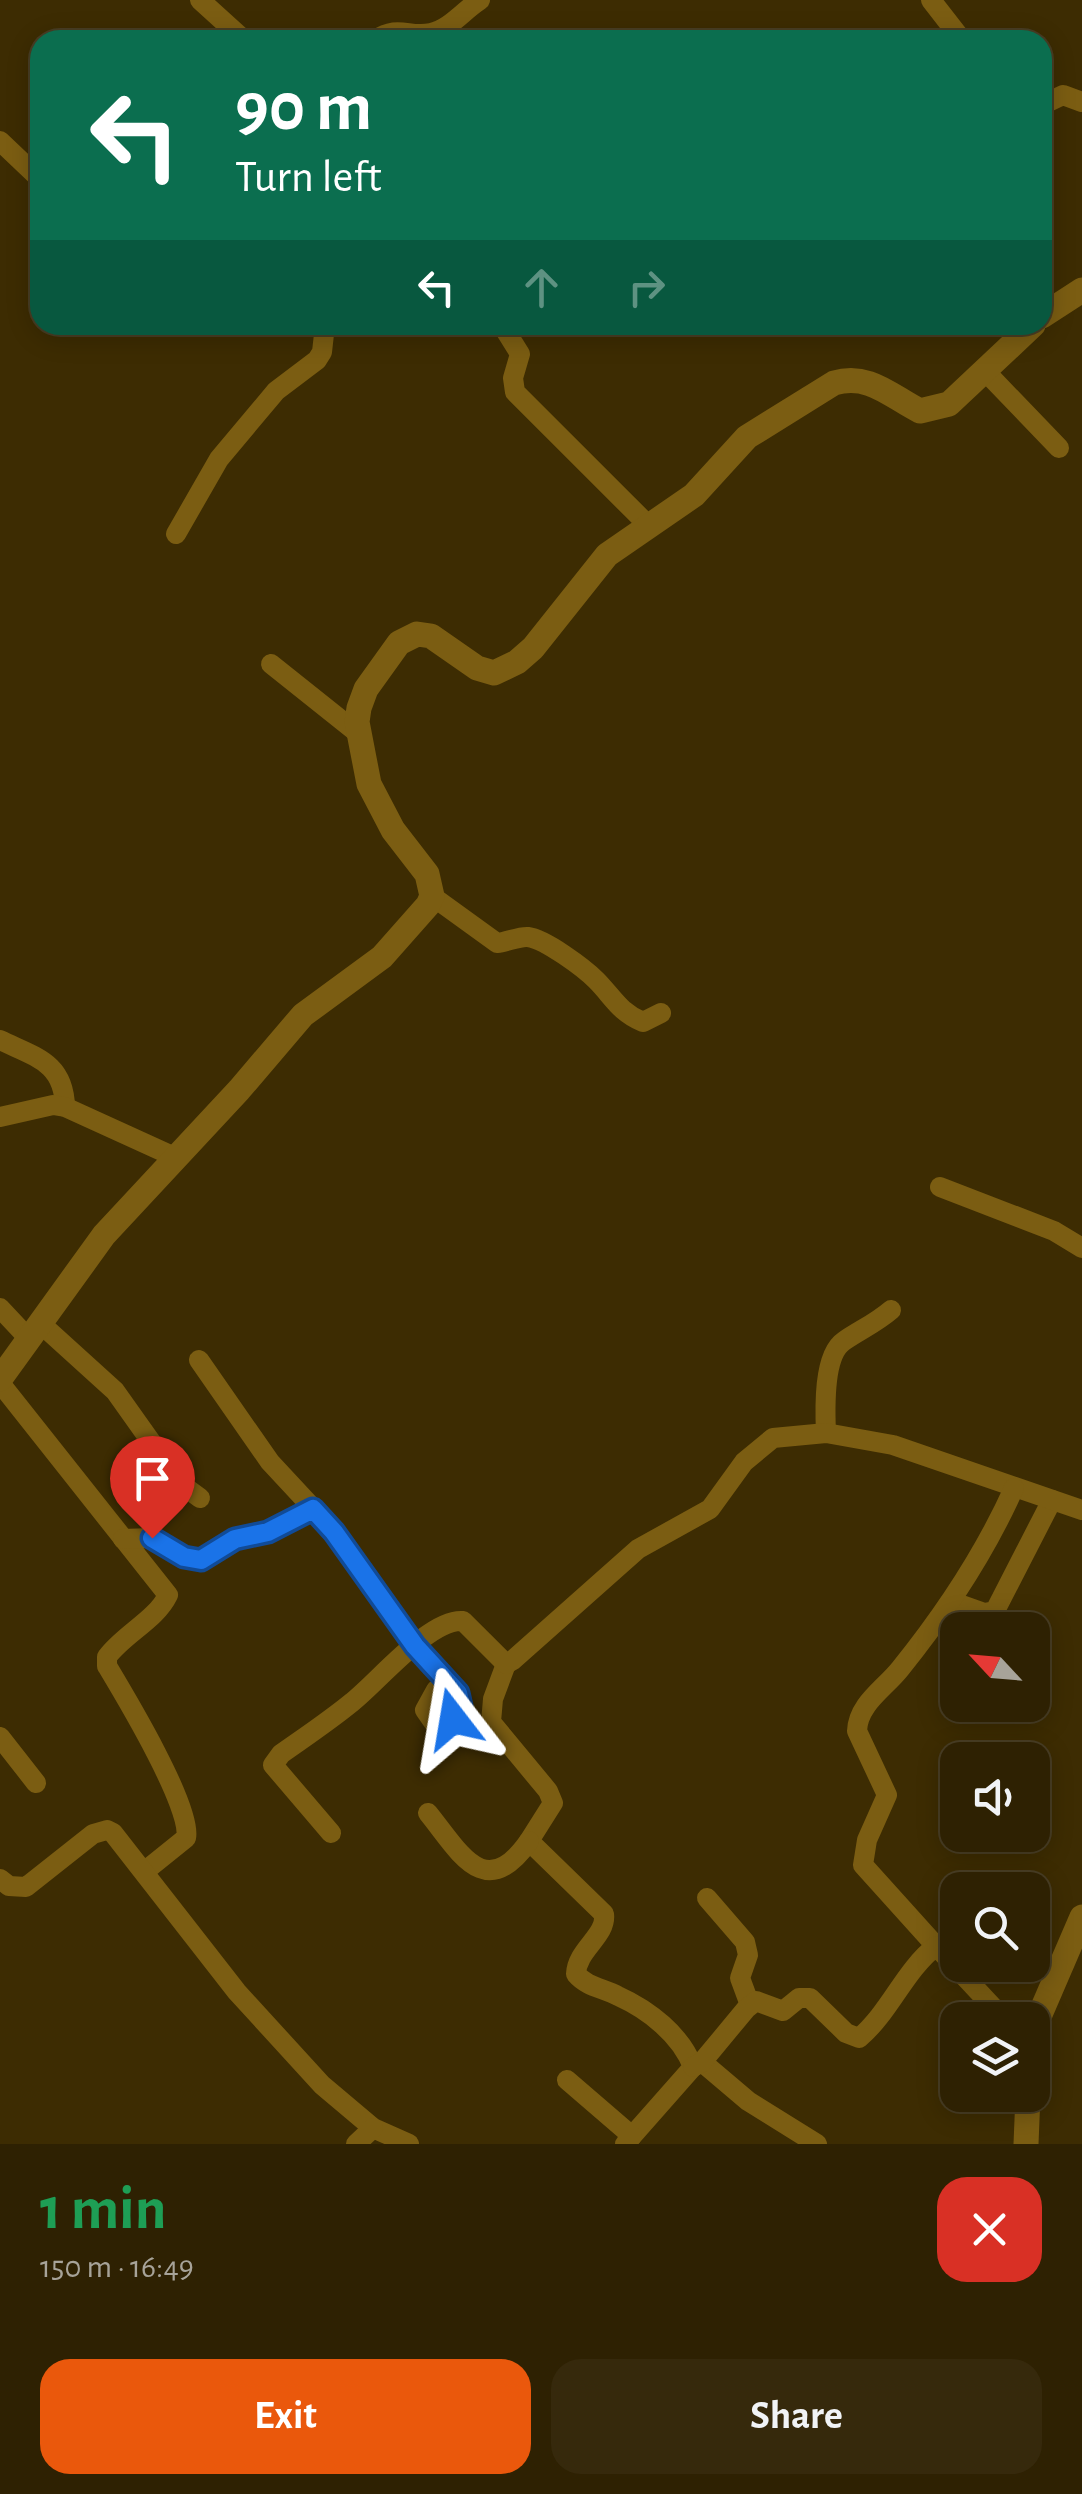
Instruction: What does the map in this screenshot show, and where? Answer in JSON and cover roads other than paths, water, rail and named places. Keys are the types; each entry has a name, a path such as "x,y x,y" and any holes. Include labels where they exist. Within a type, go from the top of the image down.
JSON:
{"street":[{"path":"200,0 233,30"},
{"path":"439,30 480,0"},
{"path":"931,0 954,30"},
{"path":"1052,100 1063,96 1082,102"},
{"path":"0,141 30,170"},
{"path":"1052,310 1082,290"},
{"path":"176,534 219,459 276,391 317,360 323,335"},
{"path":"508,335 520,354 513,378 515,392 649,526"},
{"path":"145,1871 186,1838 187,1820 155,1750 107,1666 107,1657 154,1613 168,1594 0,1381 104,1235 302,1015 395,945 424,912 432,896 427,874 393,830 369,784 359,708 366,689 400,643 416,634 431,636 477,668 494,673 517,662 533,648 607,555 694,495 747,437 834,383 849,379 868,382 920,411 949,404 1022,335"},
{"path":"984,371 1059,448"},
{"path":"271,664 360,735"},
{"path":"432,896 498,943 526,936 548,944 597,980 628,1016 643,1022 661,1013"},
{"path":"0,1040 56,1070 64,1084 65,1106"},
{"path":"0,1117 53,1104 65,1106 177,1158"},
{"path":"940,1187 1054,1231 1082,1248"},
{"path":"0,1308 116,1391 181,1484 200,1498"},
{"path":"826,1433 825,1405 833,1354 841,1342 890,1310"},
{"path":"199,1360 270,1462 334,1532 415,1646 448,1684"},
{"path":"428,1813 472,1868 487,1872 504,1868 529,1841 553,1802 491,1722 493,1699 506,1664 520,1656 638,1549 710,1509 756,1450 774,1438 826,1433 893,1445 1082,1510"},
{"path":"988,2002 863,1866 867,1840 887,1795 857,1731 862,1710 953,1602 996,1528 1014,1488"},
{"path":"953,1602 984,1613 995,1611 1052,1500"},
{"path":"122,1539 152,1538 184,1557 201,1560 235,1539 268,1532 313,1509"},
{"path":"331,1834 273,1765 281,1754 352,1703 446,1622 464,1621 506,1664"},
{"path":"0,1736 36,1783"},
{"path":"0,1880 9,1886 26,1887 93,1834 106,1830 113,1833 237,1992 322,2085 373,2128 409,2144"},
{"path":"529,1841 604,1914 605,1924 577,1962 579,1978 630,2002 664,2026 698,2065 817,2144"},
{"path":"707,1898 748,1950 740,1978 750,2004"},
{"path":"1045,2002 1082,1917"},
{"path":"568,2080 628,2140 750,2004 756,2001 783,2010 802,1997 810,1998 846,2033 858,2038 898,1993 924,1955 936,1946"},
{"path":"1026,2144 1027,2112"},
{"path":"356,2144 373,2128"}]}
